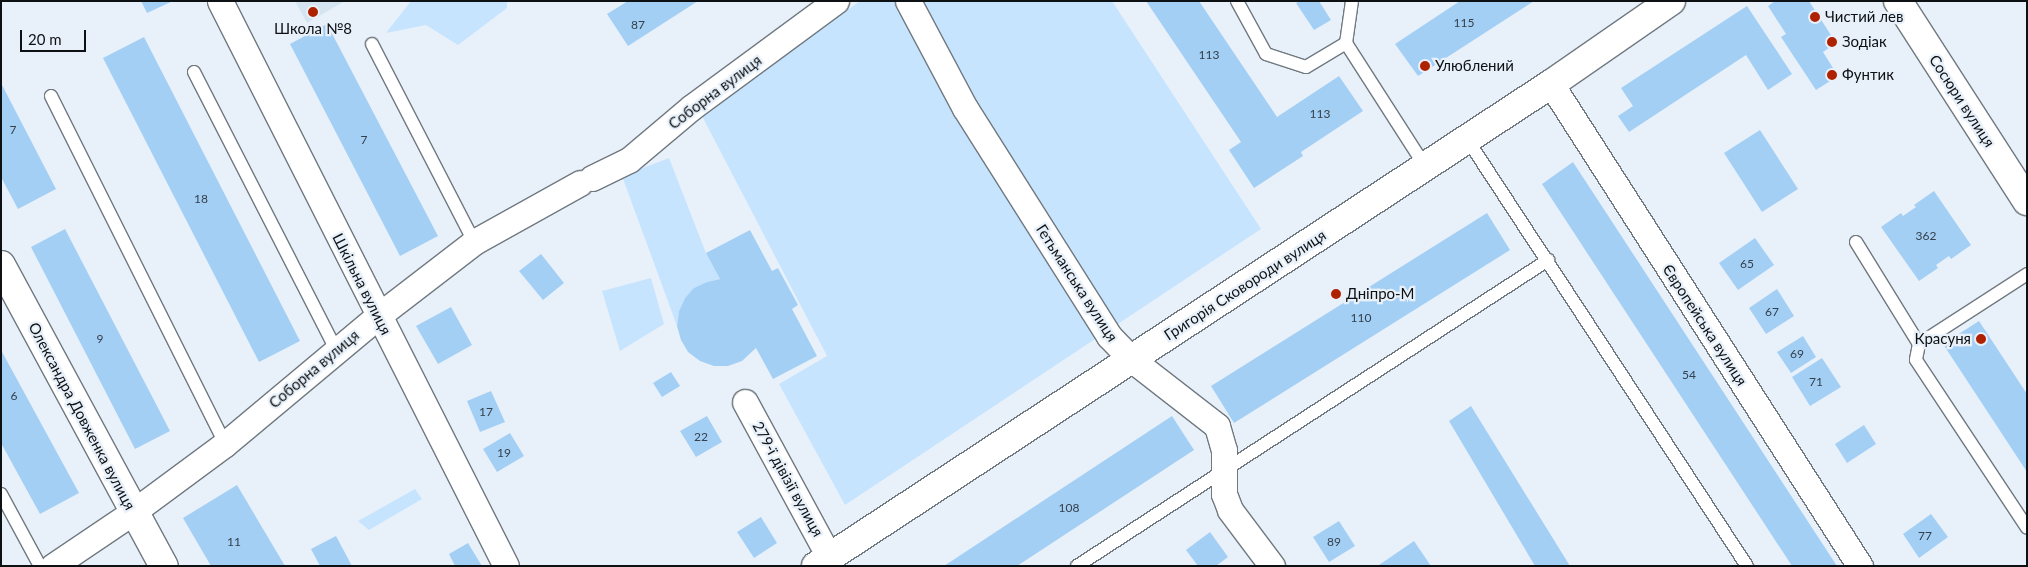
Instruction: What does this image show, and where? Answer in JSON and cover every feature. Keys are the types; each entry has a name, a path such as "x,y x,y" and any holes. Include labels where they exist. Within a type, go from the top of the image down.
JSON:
{"street":[{"name":"Шкільна вулиця","path":"220,1 506,566"},
{"name":"Соборна вулиця","path":"54,566 133,512 225,444 336,350 474,242 586,181 629,160 692,107 836,1"},
{"name":"Гетьманська вулиця","path":"908,1 966,108 1109,336 1131,359 1217,426 1224,450 1224,494 1230,510 1272,566"},
{"name":"Григорія Сковороди вулиця","path":"823,561 1551,84 1671,1"},
{"name":"Сосюри вулиця","path":"1898,1 2027,200"},
{"name":"Європейська вулиця","path":"1551,84 1860,566"},
{"name":"Олександра Довженка вулиця","path":"1,265 133,512 164,566"},
{"name":"279-ї дівізії вулиця","path":"745,402 823,561"}],"lane":[{"path":"1237,1 1266,54 1306,66 1346,43"},
{"path":"1352,1 1346,43 1425,166"},
{"path":"372,44 474,242"},
{"path":"194,72 336,350"},
{"path":"51,96 225,444"},
{"path":"1467,139 1491,179 1548,260 1747,566"},
{"path":"1856,242 1919,344 1916,360 2027,528"},
{"path":"1077,566 1548,260"},
{"path":"1919,344 2027,274"},
{"path":"1,494 40,566"}],"shaded area":[{"name":"Школа №8","path":"295,1 345,1 307,23"},
{"path":"411,1 507,1 507,8 458,45 426,25 386,33"},
{"path":"860,1 1112,1 1261,229 845,505 779,384 827,356 702,116"},
{"path":"669,158 706,253 720,279 707,282 695,288 685,298 679,311 677,326 622,176"},
{"path":"651,278 664,324 620,351 602,291"},
{"path":"415,489 422,499 369,530 358,521"}],"building":[{"path":"141,1 173,1 147,13"},
{"path":"628,1 698,1 628,46 607,14"},
{"path":"1146,1 1199,1 1277,117 1339,76 1363,111 1301,152 1303,156 1254,188 1229,150 1241,142"},
{"path":"1300,1 1319,1 1331,20 1314,30 1296,3"},
{"path":"1460,1 1534,1 1418,76 1395,44"},
{"path":"1775,1 1809,1 1836,43 1823,52 1838,76 1816,90 1781,37 1786,34 1768,6"},
{"path":"1747,6 1792,74 1768,90 1746,55 1629,132 1618,116 1633,106 1621,88"},
{"path":"327,24 438,236 400,256 290,44"},
{"path":"144,37 300,341 259,362 103,58"},
{"path":"1,83 56,189 18,209 1,177"},
{"path":"1760,130 1798,189 1762,212 1724,153"},
{"path":"1573,162 1837,566 1792,566 1542,184"},
{"path":"1934,191 1971,245 1951,259 1949,256 1936,265 1938,268 1919,281 1881,227 1901,213 1903,216 1916,207 1914,205"},
{"path":"1487,213 1510,250 1234,423 1211,386"},
{"path":"65,229 170,431 135,449 31,247"},
{"path":"750,230 772,271 778,268 798,305 792,309 817,356 773,379 756,348 742,361 728,366 714,366 700,361 688,352 681,340 677,326 679,311 685,298 694,288 720,279 706,253"},
{"path":"1755,238 1774,265 1738,290 1719,263"},
{"path":"541,254 564,283 543,300 519,271"},
{"path":"1777,289 1794,316 1766,334 1749,308"},
{"path":"451,307 472,345 438,364 416,326"},
{"path":"1979,321 2027,394 2027,472 1943,344"},
{"path":"1803,336 1816,357 1791,373 1777,352"},
{"path":"1,350 79,493 40,514 1,443"},
{"path":"1822,358 1841,387 1810,406 1792,377"},
{"path":"671,372 680,386 662,397 653,383"},
{"path":"491,391 505,422 480,432 467,401"},
{"path":"1471,406 1570,566 1535,566 1449,421"},
{"path":"707,416 722,442 696,457 680,431"},
{"path":"1172,416 1194,450 1017,566 944,566"},
{"path":"1864,425 1876,444 1847,463 1835,444"},
{"path":"510,433 524,456 497,472 483,449"},
{"path":"237,485 285,566 211,566 183,518"},
{"path":"1931,514 1948,537 1919,558 1903,534"},
{"path":"761,517 777,543 754,558 737,532"},
{"path":"1339,521 1355,546 1329,562 1313,537"},
{"path":"1210,532 1228,557 1216,566 1198,566 1186,550"},
{"path":"336,536 352,566 320,566 311,549"},
{"path":"1414,541 1431,566 1379,565"},
{"path":"468,543 482,566 455,566 449,554"}],"place":[{"name":"Школа №8","path":"313,12"},
{"name":"Чистий лев","path":"1815,17"},
{"name":"Зодіак","path":"1832,42"},
{"name":"Улюблений","path":"1425,66"},
{"name":"Фунтик","path":"1832,75"},
{"name":"Днiпро-М","path":"1336,294"},
{"name":"Красуня","path":"1981,339"}]}
